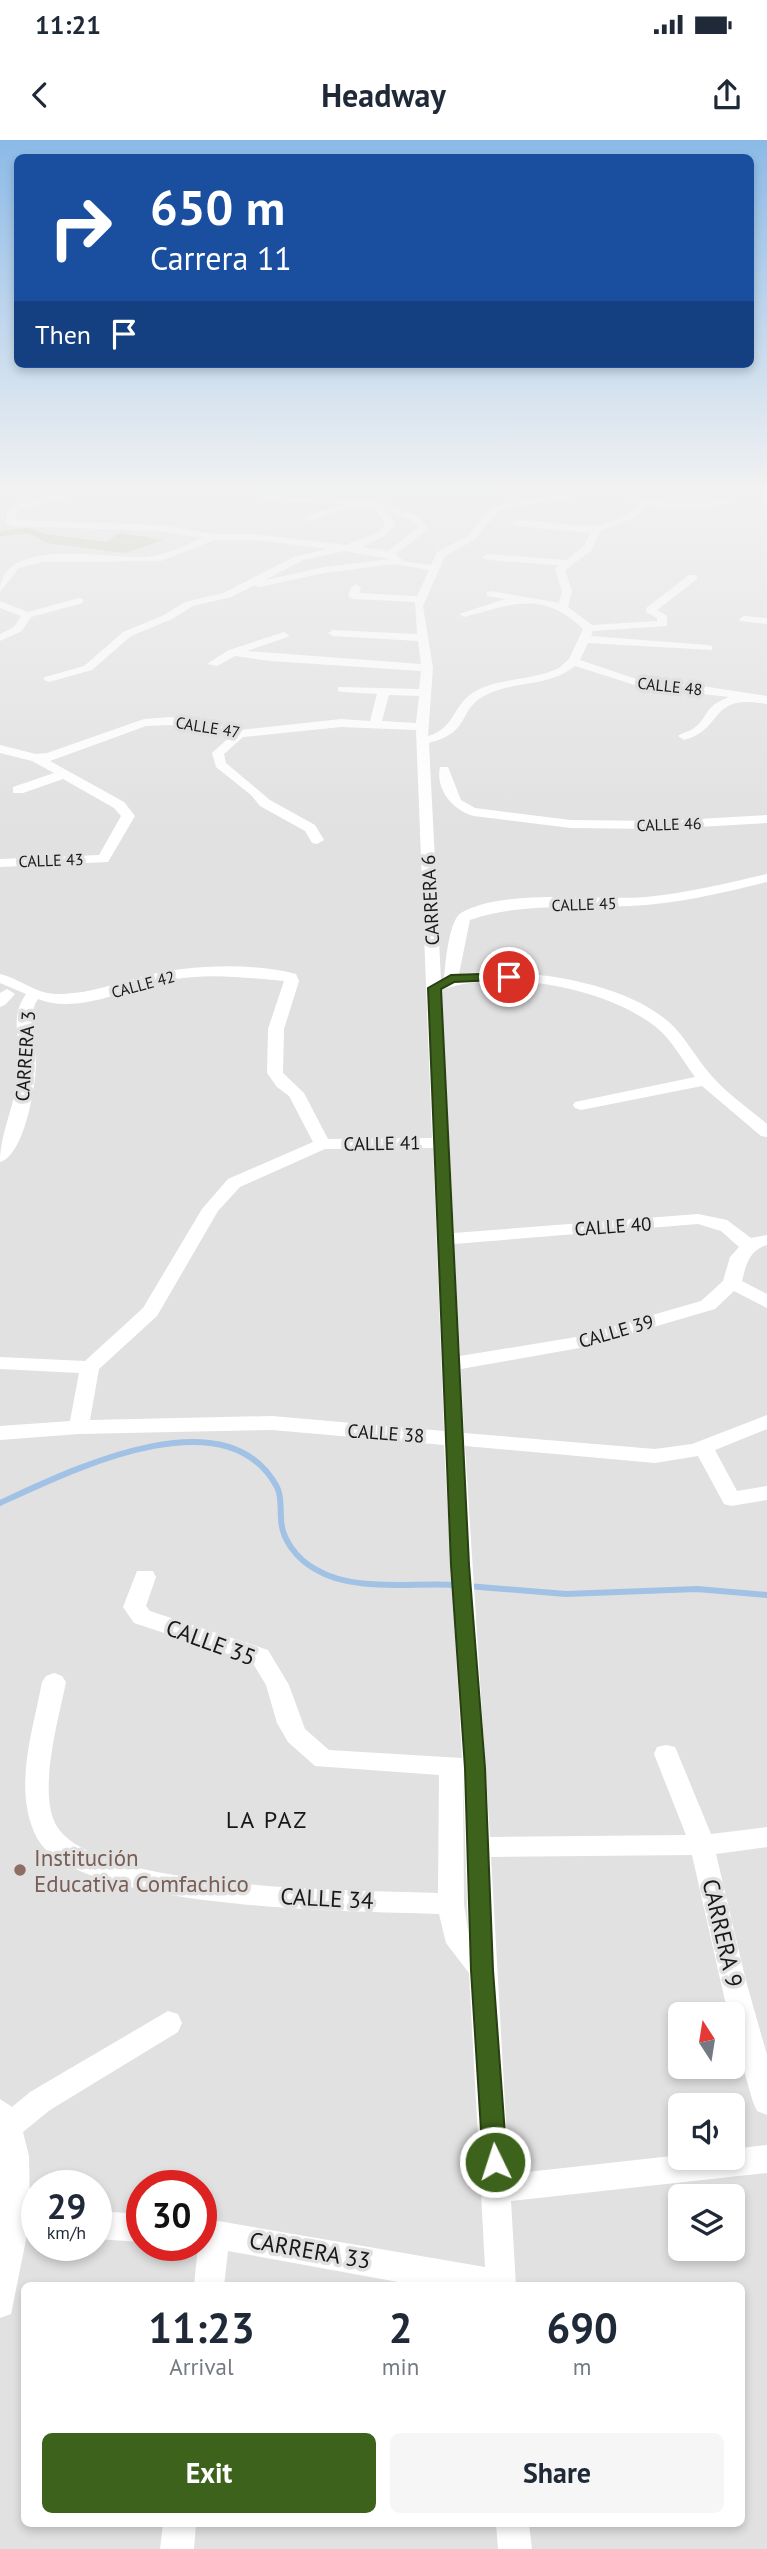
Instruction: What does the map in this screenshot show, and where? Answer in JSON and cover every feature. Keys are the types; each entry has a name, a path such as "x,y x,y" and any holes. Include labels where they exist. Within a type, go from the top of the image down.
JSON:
{"street":[{"path":"0,604 27,615 77,601"},
{"path":"49,679 88,668 127,634 200,601"},
{"name":"CARRERA 6","path":"420,601 418,606 428,668 422,734 462,1591 463,1768 480,1847 482,1970 501,2282"},
{"path":"464,614 511,601"},
{"path":"422,734 445,737 453,731 473,698 484,691 535,682 575,662 586,634 579,617 563,607 533,601"},
{"path":"563,607 564,601"},
{"path":"586,634 663,624 662,616 650,610 661,601"},
{"path":"0,638 18,629 27,615"},
{"path":"744,619 767,621"},
{"path":"333,633 422,638"},
{"path":"586,634 708,648"},
{"path":"213,664 233,652 284,635"},
{"path":"233,652 270,658 428,668"},
{"name":"CALLE 48","path":"575,662 641,684 746,695 767,700"},
{"path":"342,689 427,693"},
{"path":"684,736 698,730 715,707 746,695 767,691"},
{"path":"375,725 383,694"},
{"name":"CALLE 47","path":"0,749 36,758 59,754 144,723 170,721 240,734 327,724 375,725 422,734"},
{"path":"240,734 218,753 220,764 256,792 265,803 310,828 317,840"},
{"path":"36,758 62,775"},
{"name":"CALLE 46","path":"444,770 456,803 463,810 571,824 662,825 767,819"},
{"path":"18,790 62,775"},
{"name":"CALLE 43","path":"0,863 103,859 128,816 119,806 62,775"},
{"name":"CALLE 45","path":"451,978 459,927 464,917 477,911 508,905 631,902 679,897 767,878"},
{"name":"CALLE 42","path":"0,978 50,999 102,995 142,981 218,971 291,977 276,1029 275,1073 283,1084 296,1093 321,1144"},
{"path":"435,988 451,978 509,977 563,982 642,1010 662,1023 706,1080 767,1132"},
{"path":"2,997 34,994"},
{"name":"CARRERA 3","path":"0,1157 10,1144 21,1110 28,1065 24,1008 34,994"},
{"path":"581,1105 706,1080"},
{"name":"CALLE 41","path":"321,1144 443,1143"},
{"path":"79,1427 90,1367 150,1312 211,1209 234,1183 321,1144"},
{"name":"CALLE 40","path":"446,1238 698,1219 720,1221 737,1232 749,1248"},
{"path":"749,1248 754,1242 767,1240"},
{"name":"CALLE 39","path":"451,1364 578,1343 708,1305 732,1283 738,1257 749,1248"},
{"path":"732,1283 767,1302"},
{"path":"0,1363 90,1367"},
{"name":"CALLE 38","path":"0,1433 79,1427 272,1423 378,1433 454,1436 655,1456 703,1447 767,1422"},
{"path":"703,1447 731,1499 767,1493"},
{"name":"CALLE 35","path":"145,1577 134,1606 142,1617 260,1656 274,1672 290,1730 303,1747 324,1759 463,1768"},
{"name":"CALLE 34","path":"54,1682 38,1772 40,1802 48,1835 71,1856 108,1873 231,1893 451,1904"},
{"name":"CARRERA 9","path":"666,1754 687,1792 703,1845 728,1964 767,2102"},
{"path":"463,1768 451,1904 456,1936 482,1970"},
{"path":"480,1847 703,1845 767,1837"},
{"path":"0,2303 17,2219 16,2184 4,2119 40,2101 168,2023"},
{"path":"497,2189 767,2159"},
{"name":"CARRERA 33","path":"217,2234 484,2282"},
{"path":"209,2261 209,2282"},
{"path":"177,2549 180,2527"},
{"path":"513,2527 515,2549"}],"waterway":[{"path":"0,1503 104,1459 145,1448 185,1442 222,1445 253,1459 277,1487 282,1526 287,1541 296,1554 315,1569 330,1576 365,1584 457,1585"},
{"path":"467,1586 566,1594 697,1589 767,1595"}],"place":[{"name":"Institución Educativa Comfachico","path":"20,1870"}],"district":[{"name":"LA PAZ","path":"267,1819"}],"route":[{"path":"495,2162 482,1970 480,1847 460,1565 435,988 451,978 509,977"}]}
